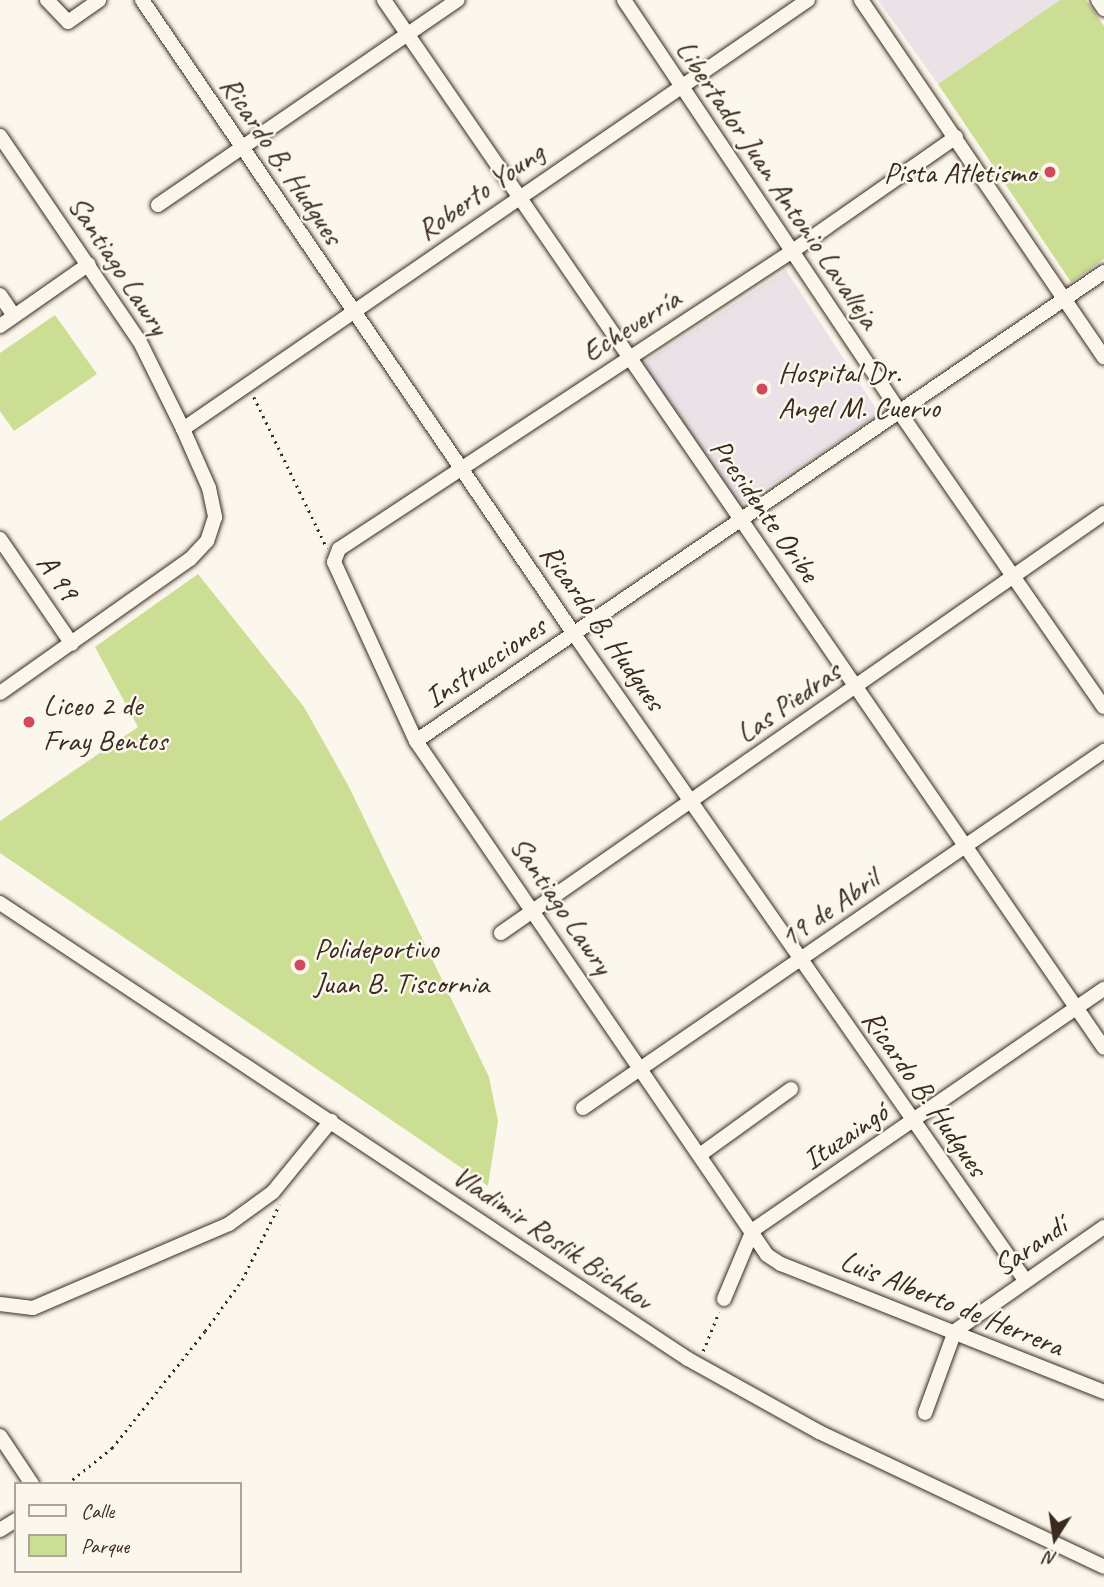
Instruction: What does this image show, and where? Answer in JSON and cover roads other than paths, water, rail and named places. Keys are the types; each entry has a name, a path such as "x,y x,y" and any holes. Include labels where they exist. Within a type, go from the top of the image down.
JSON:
{"street":[{"path":"47,0 68,22 99,0"},
{"name":"Ricardo B. Hudgues","path":"142,0 574,634 1025,1280"},
{"name":"Presidente Oribe","path":"384,0 1104,1048"},
{"path":"158,205 457,0"},
{"name":"Libertador Juan Antonio Lavalleja","path":"624,0 898,410 1104,707"},
{"name":"Roberto Young","path":"183,429 518,196 808,0"},
{"path":"861,0 1104,357"},
{"path":"1098,0 1104,9"},
{"name":"Santiago Lawry","path":"0,136 140,342 183,429 215,509 208,541 190,559 0,693"},
{"name":"Echeverría","path":"335,555 628,358 792,252 956,137"},
{"path":"0,326 89,264"},
{"name":"Instrucciones","path":"416,741 1104,272"},
{"path":"0,295 14,316"},
{"name":"Las Piedras","path":"501,933 1104,513"},
{"name":"A 99","path":"0,539 72,644"},
{"name":"Santiago Lawry","path":"335,555 416,741 534,909 753,1230 767,1255 781,1264"},
{"name":"19 de Abril","path":"583,1108 1104,751"},
{"name":"Vladimir Roslik Bichkov","path":"0,903 695,1363 819,1432 1104,1567"},
{"name":"Ituzaingó","path":"753,1230 1104,989"},
{"path":"701,1154 791,1089"},
{"path":"0,1304 33,1308 229,1224 273,1192 331,1121"},
{"name":"Sarandí","path":"955,1331 1104,1227"},
{"path":"724,1299 753,1230"},
{"name":"Luis Alberto de Herrera","path":"781,1264 1104,1392"},
{"path":"925,1413 955,1331"},
{"path":"0,1436 31,1482"}],"place":[{"name":"Pista Atletismo","path":"1050,172"},
{"name":"Hospital Dr. Angel M. Cuervo","path":"762,389"},
{"name":"Liceo 2 de Fray Bentos","path":"29,722"},
{"name":"Polideportivo Juan B. Tiscornia","path":"300,965"}]}
